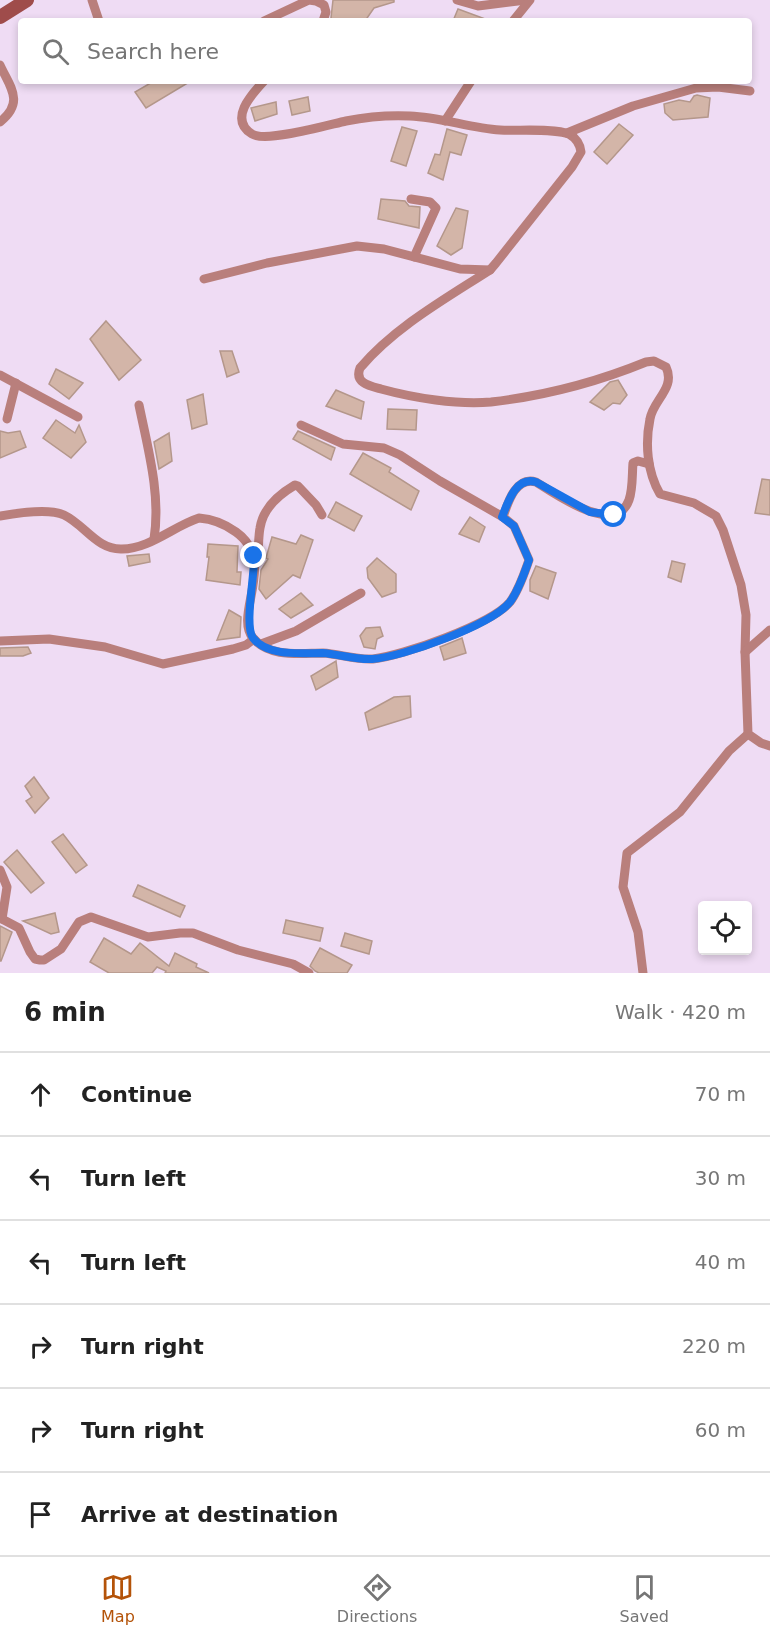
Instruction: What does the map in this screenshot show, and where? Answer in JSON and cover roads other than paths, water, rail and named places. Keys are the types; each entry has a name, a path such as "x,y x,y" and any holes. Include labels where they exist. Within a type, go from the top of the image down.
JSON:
{"street":[{"path":"0,17 27,0"},
{"path":"92,0 98,18"},
{"path":"270,18 309,0 324,5 326,12 324,18"},
{"path":"457,0 478,6 526,0"},
{"path":"515,18 530,0"},
{"path":"0,65 12,89 14,101 6,117 0,122"},
{"path":"262,84 246,103 242,117 243,125 259,137 275,136 351,120 410,116 498,130 567,133 633,106 696,88 718,87 750,91"},
{"path":"445,121 469,84"},
{"path":"567,133 581,146 579,157 505,253 490,270 384,344 360,368 359,379 363,384 391,392 440,400 489,402 556,390 599,379 646,362 658,362 666,367 670,378 650,417 648,453 654,483 660,494 694,503 716,516 723,530 741,585 746,615 748,734"},
{"path":"411,199 430,202 436,208 414,257"},
{"path":"204,279 267,263 357,246 384,249 460,269 490,270"},
{"path":"0,375 78,417"},
{"path":"7,419 16,383"},
{"path":"139,405 153,474 157,510 154,539"},
{"path":"0,516 49,512 63,515 98,541 113,548 138,547 199,518 218,522 243,537 250,545 254,556 250,632 257,641 283,653 325,653 377,658 435,642 497,614 510,601 529,560 514,526 400,455 384,448 343,444 301,425"},
{"path":"502,517 510,496 520,484 530,480 590,512 614,515 624,508 629,500 633,463 638,461 650,464"},
{"path":"254,573 259,553 262,518 280,495 295,485 298,486 316,505 322,516"},
{"path":"0,640 49,639 105,647 163,663 233,649 296,631 361,593"},
{"path":"745,652 770,630"},
{"path":"748,734 770,746"},
{"path":"643,973 638,932 623,887 627,854 681,812 729,751 748,734"},
{"path":"0,870 7,887 1,918 19,928 35,959 44,960 61,949 79,922 91,917 148,937 193,933 238,950 293,964 309,973"}]}
